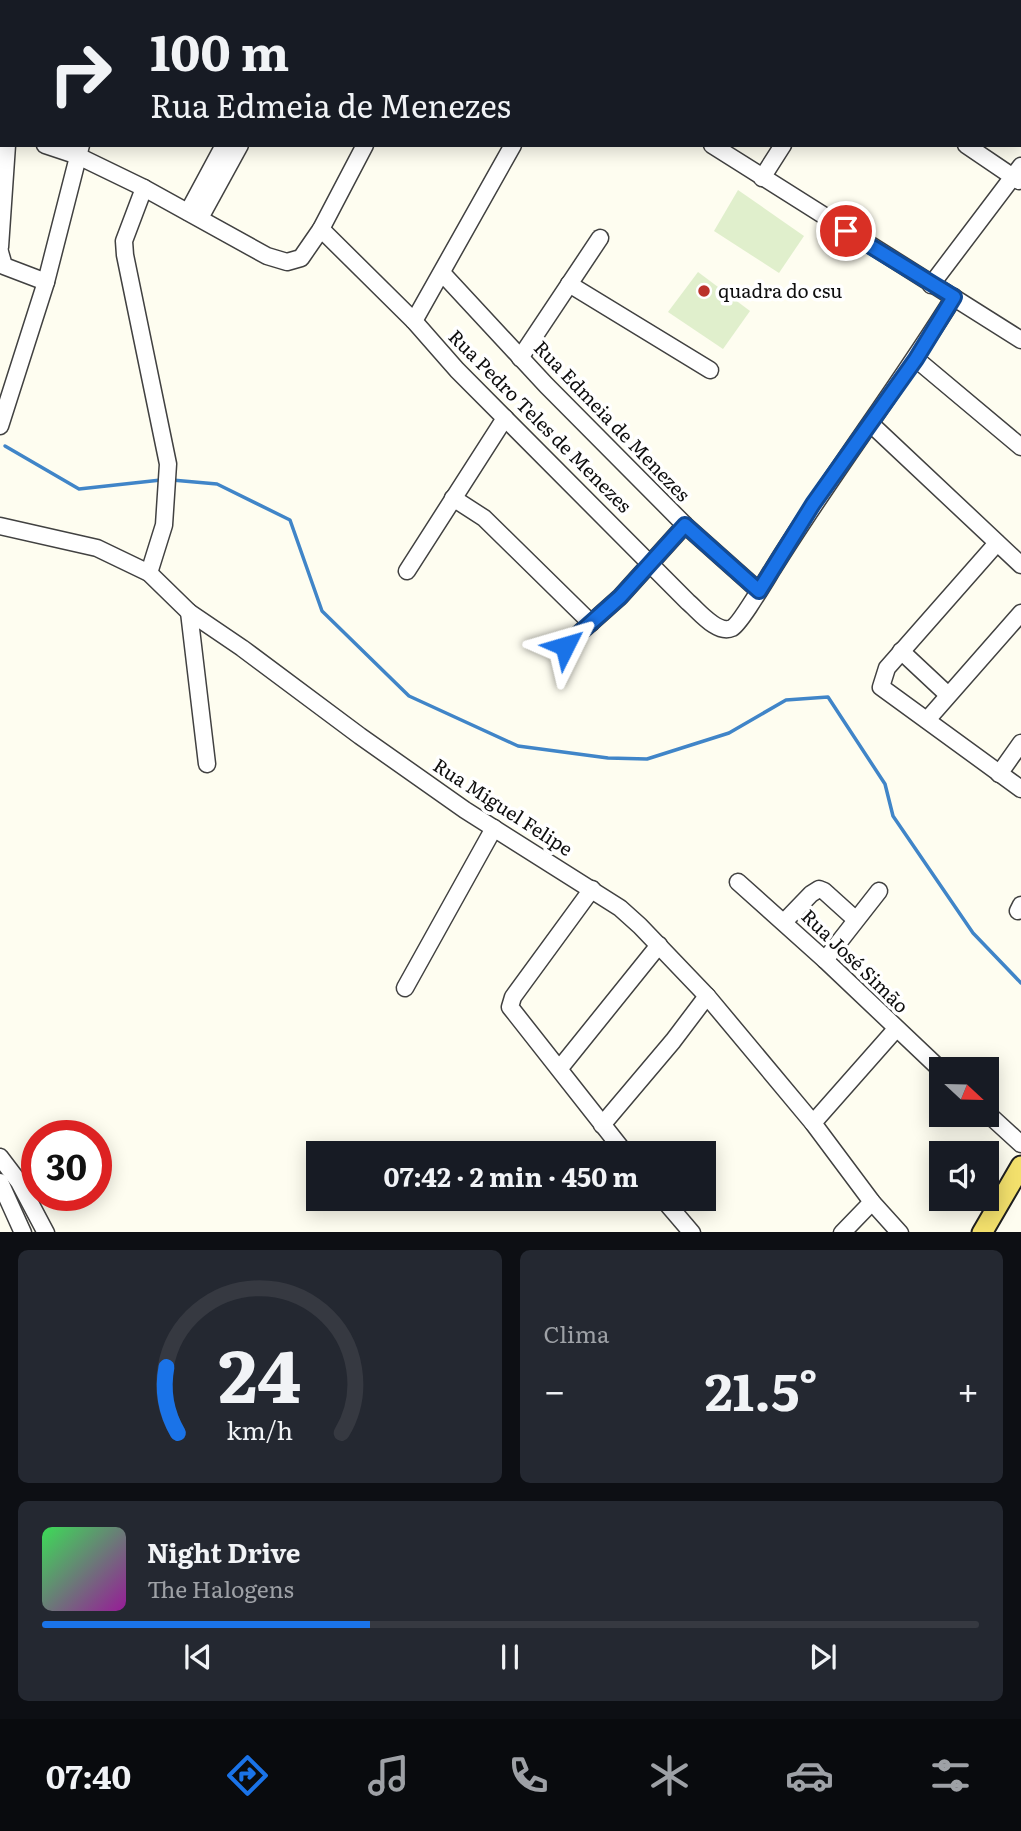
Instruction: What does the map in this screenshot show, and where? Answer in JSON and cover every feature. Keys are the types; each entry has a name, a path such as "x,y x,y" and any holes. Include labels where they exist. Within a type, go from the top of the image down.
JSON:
{"main road":[{"path":"983,1232 1018,1172"}],"street":[{"path":"6,147 0,250 4,266 46,282"},
{"path":"57,147 80,151 255,250 287,262 301,258 321,229 364,147"},
{"path":"194,215 222,147"},
{"path":"194,215 239,147"},
{"path":"414,321 443,274 512,147"},
{"path":"715,147 1021,340"},
{"path":"762,178 782,147"},
{"path":"931,285 1018,175 969,147"},
{"path":"0,426 46,282 80,151"},
{"path":"144,188 124,241 168,464 164,525 149,573"},
{"name":"Rua Pedro Teles de Menezes","path":"321,229 414,321 457,370 688,602 716,626 726,629 735,625 759,591"},
{"path":"520,358 600,238"},
{"name":"Rua Edmeia de Menezes","path":"443,274 520,358 685,525 759,591"},
{"path":"569,284 710,370"},
{"path":"759,591 813,504 916,359 954,297"},
{"path":"916,359 1021,447"},
{"path":"407,571 505,418"},
{"path":"871,424 1021,565"},
{"path":"453,498 484,518 592,623"},
{"path":"565,646 592,623 685,525"},
{"name":"Rua Miguel Felipe","path":"0,526 97,548 149,573 189,612 360,736 494,828 620,908 707,996 899,1232"},
{"path":"997,543 901,651 883,678 881,687 1021,789"},
{"path":"189,612 208,764"},
{"path":"927,720 1021,612"},
{"path":"901,651 947,694"},
{"path":"999,774 1021,743"},
{"path":"405,988 494,828"},
{"name":"Rua José Simão","path":"738,882 929,1059"},
{"path":"592,889 511,1003 512,1011 560,1068 615,1141"},
{"path":"784,922 819,889 855,919"},
{"path":"824,960 879,891"},
{"path":"560,1068 659,945"},
{"path":"602,1125 707,996"},
{"path":"813,1123 896,1029"},
{"path":"999,1124 1021,1144"},
{"path":"0,1157 19,1182 45,1232"},
{"path":"0,1182 17,1231"},
{"path":"843,1232 872,1202"},
{"path":"673,1211 691,1232"}],"green space":[{"path":"738,190 804,236 779,273 714,231"},
{"name":"quadra do csu","path":"698,272 750,311 723,349 668,312"}],"waterway":[{"path":"5,446 79,489 161,480"},
{"path":"172,480 217,484 290,520 322,611 409,696 518,746 608,758 647,759 729,733 786,700 828,697 885,784 893,816 973,933 1021,983"}],"place":[{"name":"quadra do csu","path":"704,291"}],"route":[{"path":"565,646 620,597 685,525 759,591 813,504 916,359 954,297 846,231"}]}
